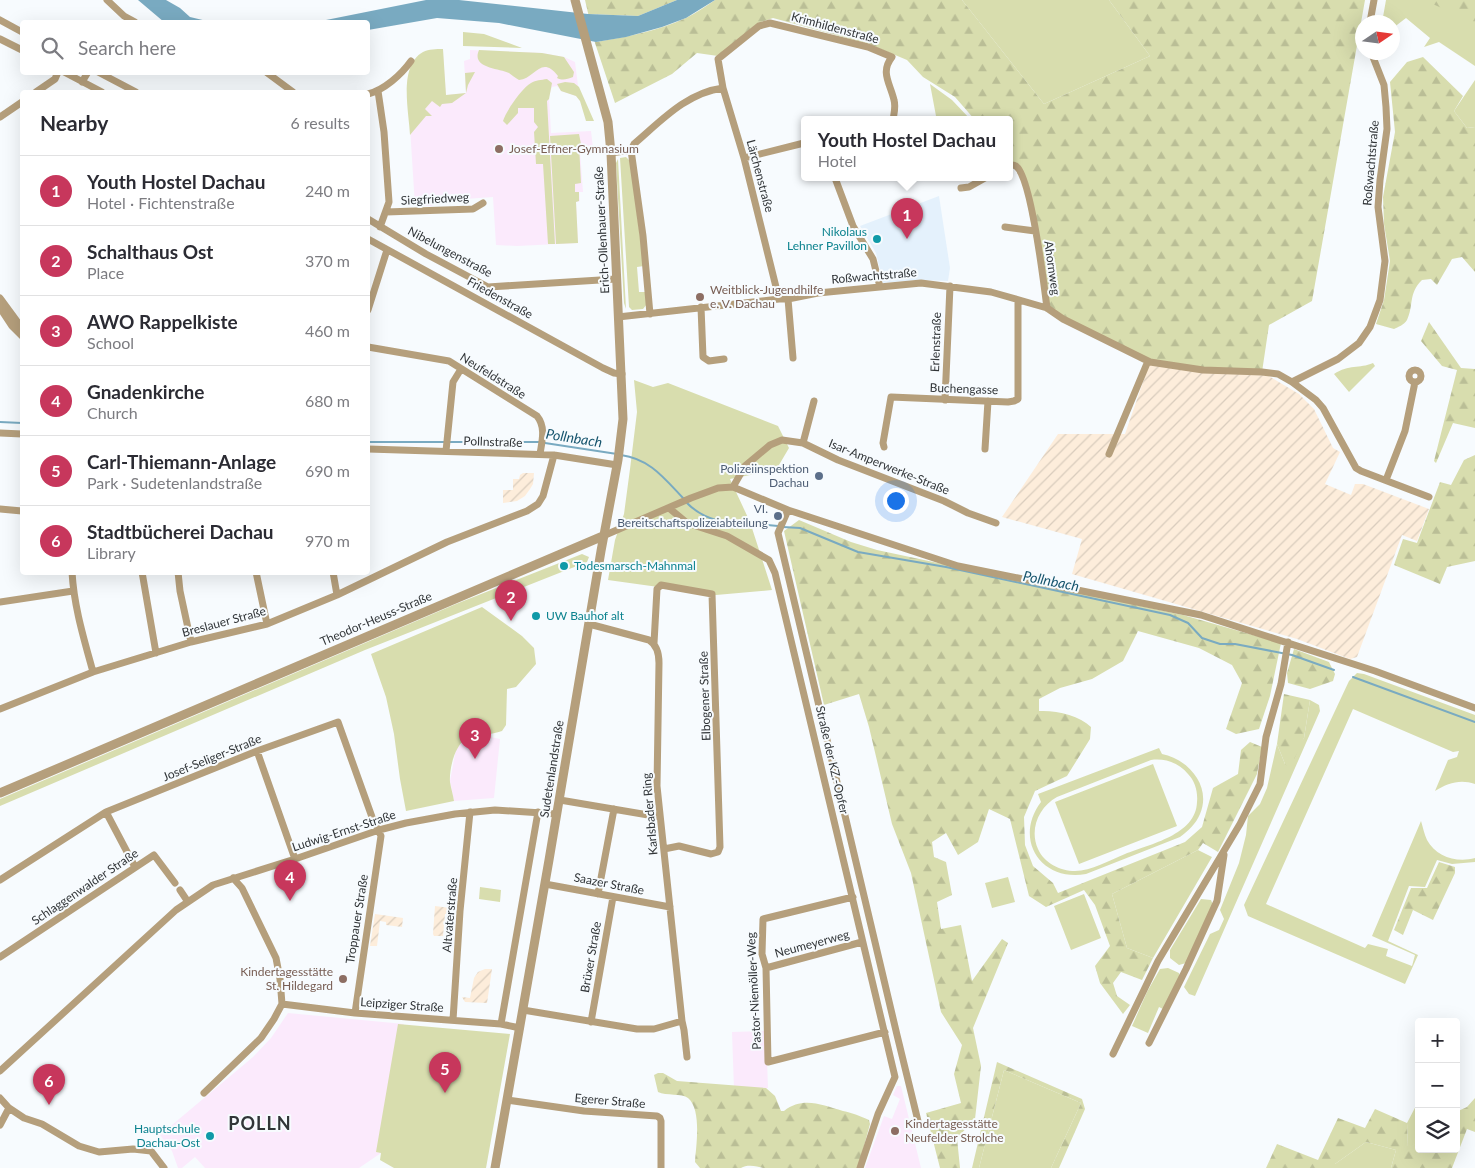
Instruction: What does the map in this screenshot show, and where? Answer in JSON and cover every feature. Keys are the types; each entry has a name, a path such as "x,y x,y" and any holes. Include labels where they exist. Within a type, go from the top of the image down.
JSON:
{"street":[{"path":"107,0 124,16 132,20"},
{"path":"1371,15 1374,0"},
{"name":"Erich-Ollenhauer-Straße","path":"576,3 608,122 622,374"},
{"path":"0,20 20,31"},
{"name":"Krimhildenstraße","path":"718,60 759,26 770,23 868,47 892,56 885,73 894,101 894,116"},
{"path":"0,39 20,49"},
{"name":"Lärchenstraße","path":"718,60 723,88 744,158 779,299"},
{"name":"Roßwachtstraße","path":"1292,382 1338,359 1359,343 1370,327 1380,300 1385,261 1378,207 1387,129 1384,85 1374,60"},
{"path":"370,93 378,91 405,69 411,61"},
{"path":"39,90 55,79 57,75"},
{"path":"69,75 94,90"},
{"path":"82,82 86,75"},
{"path":"104,75 132,90"},
{"path":"270,75 290,90"},
{"path":"650,314 643,236 631,150 634,144 681,103 715,89 723,88"},
{"path":"378,91 384,132 389,202 380,227"},
{"path":"0,117 20,103"},
{"path":"744,158 801,144"},
{"path":"611,153 631,150"},
{"name":"Ahornweg","path":"1013,164 1018,167 1023,179 1036,231 1047,308"},
{"path":"836,181 853,226 873,259 880,287"},
{"path":"961,188 969,188 980,181"},
{"name":"Siegfriedweg","path":"386,212 473,209 483,203"},
{"name":"Nibelungenstraße","path":"370,220 426,254 488,287 616,279"},
{"name":"Ahornweg","path":"1004,227 1036,231"},
{"name":"Friedenstraße","path":"370,240 603,368 622,374"},
{"path":"370,304 387,250"},
{"name":"Roßwachtstraße","path":"618,317 788,299 818,293 921,282 991,292 1047,308 1063,319 1148,361 1203,370 1278,374 1316,400 1323,408 1356,468 1361,472 1429,497"},
{"name":"Erlenstraße","path":"945,400 950,286"},
{"path":"0,298 20,325"},
{"path":"788,299 793,358"},
{"name":"Buchengasse","path":"884,447 891,397 1008,402 1014,402 1018,399 1018,301"},
{"path":"0,308 20,334"},
{"path":"701,308 703,357 710,361 724,359"},
{"name":"Neufeldstraße","path":"370,348 448,361 537,416 541,421 542,442 540,454"},
{"path":"1109,454 1148,361"},
{"path":"447,445 453,382 461,369"},
{"path":"1386,480 1405,431 1415,382 1410,379 1409,375 1412,370 1417,369"},
{"name":"Sudetenlandstraße","path":"495,1168 560,800 603,536 618,462 623,419 622,374"},
{"path":"803,443 814,401"},
{"path":"986,449 988,401"},
{"path":"0,433 20,434"},
{"name":"Isar-Amperwerke-Straße","path":"733,487 745,466 770,445 782,440 803,443 838,460 996,523"},
{"name":"Pollnstraße","path":"370,450 447,445 618,462"},
{"name":"Breslauer Straße","path":"0,709 93,672 191,642 267,624 337,595 447,542 532,508 538,504 543,496 554,455"},
{"path":"733,487 788,510 958,566 1201,615 1288,646 1375,671 1475,708"},
{"name":"Theodor-Heuss-Straße","path":"0,793 681,502 718,488 733,487"},
{"name":"Straße der KZ.-Opfer","path":"670,508 687,522 727,536 769,560 775,573 895,1077 878,1114 860,1168"},
{"path":"0,509 20,511"},
{"path":"788,510 778,533 918,1121"},
{"path":"72,575 78,615 93,672"},
{"path":"143,575 156,653"},
{"path":"179,575 191,642"},
{"path":"257,575 267,624"},
{"path":"334,575 337,595"},
{"name":"Elbogener Straße","path":"654,643 657,589 660,585 712,594 720,847 718,852 711,854 679,846 664,849"},
{"path":"0,602 73,591"},
{"path":"589,624 624,632 654,643"},
{"name":"Karlsbader Ring","path":"654,643 659,656 656,786 687,1057"},
{"path":"1112,1054 1158,961 1240,824 1260,784 1266,737 1281,684 1288,646"},
{"name":"Josef-Seliger-Straße","path":"0,880 106,812 338,722 372,817 379,830"},
{"path":"257,752 295,859"},
{"path":"560,800 660,817"},
{"path":"598,894 614,809"},
{"name":"Ludwig-Ernst-Straße","path":"0,1071 176,910 213,885 379,830 434,817 496,810 557,814"},
{"path":"106,812 135,867"},
{"name":"Altvaterstraße","path":"453,1020 460,911 470,812"},
{"name":"Sudetenlandstraße","path":"501,1024 538,812"},
{"name":"Troppauer Straße","path":"355,1013 380,844 379,830"},
{"path":"1149,1043 1217,901 1224,851"},
{"name":"Schlaggenwalder Straße","path":"0,957 154,855 175,883"},
{"path":"204,1093 261,1038 282,1004 276,958 268,938 242,888 233,878"},
{"name":"Saazer Straße","path":"545,884 670,907"},
{"path":"180,890 188,902"},
{"name":"Brüxer Straße","path":"591,1022 613,897"},
{"name":"Pastor-Niemöller-Weg","path":"853,897 763,919 762,954 766,968 768,1062 885,1032"},
{"name":"Neumeyerweg","path":"766,968 862,942"},
{"name":"Leipziger Straße","path":"282,1004 355,1013 501,1024 520,1028"},
{"path":"523,1010 646,1030 682,1021"},
{"path":"0,1098 9,1108 24,1118 42,1124 79,1146 99,1152 132,1148 151,1151 164,1168"},
{"name":"Egerer Straße","path":"507,1100 584,1111 657,1116 661,1121 661,1168"},
{"path":"0,1125 9,1108"}],"shaded area":[{"name":"Josef-Effner-Gymnasium","path":"470,50 542,53 564,57 575,62 580,101 576,96 561,91 557,86 552,87 549,96 551,133 591,131 593,148 580,151 583,192 579,192 580,201 576,202 578,243 517,246 496,245 493,197 437,201 432,206 415,206 407,80 411,69 443,55 446,95 466,93 464,61 470,59"},
{"path":"939,196 950,268 948,281 917,280 883,283 876,253 860,226"},
{"path":"1150,362 1262,372 1299,394 1314,409 1333,448 1340,452 1325,484 1351,495 1355,484 1363,484 1429,509 1417,541 1402,535 1357,657 1350,659 1297,639 1072,574 1082,539 1002,517 1058,434 1125,434"},
{"path":"523,473 534,473 533,484 530,489 525,496 517,501 503,503 503,490 513,490 513,479 519,479"},
{"path":"476,734 500,739 494,798 454,801 450,781 456,749 466,739"},
{"path":"435,906 450,908 450,914 445,914 443,936 434,936 433,934"},
{"path":"375,914 403,918 402,927 386,925 386,922 380,921 377,946 370,946"},
{"path":"492,969 487,1003 465,1002 462,997 470,998 474,978 478,972"},
{"path":"288,1013 404,1024 381,1153 359,1168 205,1168 195,1157 182,1168 178,1168 172,1151 160,1135 253,1057 271,1038"},
{"path":"766,1031 768,1088 734,1089 732,1032"},
{"name":"Kindertagesstätte Neufelder Strolche","path":"897,1086 901,1086 921,1168 865,1168 884,1116 892,1119 900,1099 893,1095"}],"green space":[{"path":"585,0 677,0 638,16 588,14"},
{"path":"715,0 962,0 1044,104 1150,56 1109,0 1365,0 1362,15 1355,15 1355,57 1312,301 1269,325 1262,372 1203,370 1150,362 1047,308 1023,179 1013,163 1013,116 972,116 955,97 923,77 907,60 869,44 773,18 758,23 718,56 697,53 672,74 615,103 595,43 589,19 596,42 664,27 690,16"},
{"path":"962,0 1109,0 1150,56 1044,104"},
{"path":"1386,0 1446,0 1475,14 1475,66 1439,42 1424,47 1430,38 1406,18 1400,23 1400,15 1383,15"},
{"path":"1475,0 1475,23 1426,1"},
{"path":"463,32 484,34 522,48 463,46"},
{"path":"443,49 446,95 466,93 452,103 442,104 440,107 432,101 425,109 432,116 426,116 410,135 407,90 410,68 415,59 423,52"},
{"path":"479,50 542,53 564,57 574,72 573,77 559,79 552,70 542,67 525,79 519,80 509,73 482,64 478,56"},
{"path":"1423,57 1463,96 1454,111 1467,128 1475,127 1475,272 1462,257 1452,259 1437,285 1431,279 1422,280 1413,295 1407,320 1403,325 1394,329 1376,324 1384,300 1390,261 1384,224 1383,197 1395,132 1390,82 1407,62"},
{"path":"475,72 468,85 466,93 465,73"},
{"path":"547,79 552,83 547,101 555,244 548,244 543,164 536,164 534,132 538,127 534,122 534,108 518,108 518,113 507,125 503,121 515,100 527,86 535,81"},
{"path":"1475,80 1475,127 1467,128 1454,111"},
{"path":"565,82 574,83 579,87 594,121 586,121 580,101 576,96 561,91 557,84"},
{"path":"930,84 952,100 967,116 936,116"},
{"path":"579,134 581,144 579,144 581,183 575,184 575,192 579,192 579,201 576,202 578,243 556,244 550,136"},
{"path":"626,157 630,161 644,266 637,267 639,292 645,292 647,304 643,309 632,310 629,307 620,158"},
{"path":"618,159 626,309 624,303 616,163"},
{"path":"1429,322 1461,368 1475,369 1475,428 1453,423 1436,463 1434,461 1457,370 1442,366 1421,341"},
{"path":"1373,363 1375,366 1349,392 1334,374 1344,369"},
{"path":"634,380 653,387 668,383 778,426 789,448 776,470 730,479 750,522 772,590 716,595 608,580 615,540 624,514 630,469 637,412"},
{"path":"1475,455 1475,561 1447,567 1440,584 1394,565 1403,539 1417,543 1440,482 1451,485 1464,460"},
{"path":"799,520 851,542 877,550 1183,615 1281,643 1270,696 1259,729 1236,734 1226,729 1242,683 1232,665 1199,648 1138,631 1123,661 1092,679 1060,688 1039,699 1039,711 1067,714 1080,719 1091,727 1090,739 1067,776 1035,791 1024,817 1025,845 1033,866 1053,883 1058,893 1185,842 1202,827 1213,788 1238,774 1241,750 1250,742 1262,747 1257,774 1218,852 1203,843 1198,850 1112,894 1127,948 1153,958 1142,980 1121,972 1113,983 1117,996 1130,1005 1123,1014 1100,983 1095,966 1110,946 1095,905 1084,890 1046,907 1029,896 1010,819 989,809 978,842 958,855 946,833 932,842 934,857 946,862 952,895 937,902 941,929 961,925 972,981 1002,939 1008,943 973,1028 981,1066 975,1119 957,1138 960,1168 940,1168 926,1113 961,1103 954,1074 962,1045 941,1012 911,873 892,824 869,727 859,694 824,705 784,531"},
{"path":"582,554 589,557 587,562 365,650 0,806 0,799 456,604"},
{"path":"482,607 522,636 534,648 536,664 516,687 507,689 506,725 502,731 468,738 463,741 456,751 450,782 454,801 406,811 386,697 371,654"},
{"path":"1294,649 1329,662 1335,674 1333,681 1310,689 1288,683 1287,673"},
{"path":"1357,673 1475,715 1475,784 1454,783 1435,791 1448,760 1457,757 1459,751 1453,752 1353,709 1266,904 1365,948 1368,944 1388,949 1386,956 1412,966 1415,955 1372,936 1421,821 1427,840 1436,851 1454,859 1475,858 1475,862 1452,864 1437,860 1425,887 1409,886 1388,941 1418,955 1405,984 1248,916 1244,905 1349,681"},
{"path":"1284,694 1310,700 1304,738 1290,768 1285,764 1277,744"},
{"path":"1310,700 1319,705 1320,711 1195,996 1189,994 1184,987 1210,934 1219,930 1224,919 1220,910 1239,863 1246,835 1248,816 1260,804 1267,788 1277,744 1285,764 1304,738"},
{"path":"1159,748 1162,754 1181,762 1195,775 1203,794 1203,804 1196,821 1180,837 1086,874 1070,875 1056,871 1045,864 1036,855 1031,843 1030,830 1033,816 1041,802 1038,794","holes":["1151,760 1171,762 1184,770 1192,780 1196,787 1197,802 1195,813 1189,823 1170,837 1159,842 1081,871 1064,870 1044,858 1035,841 1035,826 1037,819 1051,801"]},
{"path":"1153,764 1177,826 1079,864 1055,802"},
{"path":"1198,850 1212,857 1153,958 1127,948 1112,894"},
{"path":"1439,862 1455,867 1455,873 1433,920 1413,910 1403,935 1394,930 1411,888 1427,888"},
{"path":"1008,877 1015,902 992,908 985,883"},
{"path":"480,887 501,890 500,902 479,899"},
{"path":"1084,894 1101,938 1071,950 1054,906"},
{"path":"1201,899 1211,900 1213,905 1186,963 1179,965 1170,958 1170,950"},
{"path":"1168,968 1179,973 1180,977 1163,1009 1159,1007 1148,1033 1132,1026 1147,992 1160,969"},
{"path":"398,1024 510,1034 486,1168 394,1168 380,1160 381,1153 376,1152"},
{"path":"997,1062 1082,1099 1085,1109 1059,1168 1051,1168 1081,1103 1004,1070 979,1168 972,1168"},
{"path":"1004,1070 1081,1103 1051,1168 979,1168"},
{"path":"663,1073 677,1081 766,1088 775,1096 781,1111 798,1104 813,1103 869,1120 870,1124 858,1168 763,1168 749,1166 741,1168 700,1168 695,1162 697,1119 692,1104 685,1096 658,1092 654,1075"},
{"path":"1475,1098 1475,1132 1467,1129 1460,1147 1460,1110 1467,1107"},
{"path":"1415,1108 1415,1145 1408,1148 1407,1123"},
{"path":"1375,1109 1407,1123 1408,1147 1415,1144 1415,1153 1458,1153 1452,1168 1391,1168 1396,1150 1366,1142 1335,1164 1335,1168 1266,1168 1277,1144 1318,1160 1338,1118 1365,1128"},
{"path":"1366,1142 1396,1150 1391,1168 1335,1168 1335,1164"}],"water":[{"path":"138,0 166,0 180,8 190,17 203,20 162,20"},
{"path":"426,0 459,0 588,14 638,16 677,0 715,0 686,18 662,27 626,37 596,42 499,23 437,18 370,30 370,20 326,20"}],"waterway":[{"name":"Pollnbach","path":"0,422 20,423"},
{"name":"Pollnbach","path":"370,442 445,442"},
{"name":"Pollnbach","path":"450,442 540,442"},
{"name":"Pollnbach","path":"545,443 617,454"},
{"name":"Pollnbach","path":"621,455 631,457 656,470 683,498"},
{"name":"Pollnbach","path":"686,502 701,514 717,520 752,524"},
{"name":"Pollnbach","path":"758,524 778,526"},
{"name":"Pollnbach","path":"783,527 800,528 858,552 946,567 1170,615 1188,623 1202,638 1220,644 1235,644 1292,655 1334,670"},
{"name":"Pollnbach","path":"1353,677 1475,722"}],"place":[{"name":"Josef-Effner-Gymnasium","path":"499,149"},
{"name":"Nikolaus Lehner Pavillon","path":"877,239"},
{"name":"Youth Hostel Dachau","path":"907,239"},
{"name":"Weitblick-Jugendhilfe e. V. Dachau","path":"700,297"},
{"name":"Polizeiinspektion Dachau","path":"819,476"},
{"name":"VI. Bereitschaftspolizeiabteilung","path":"778,516"},
{"name":"Todesmarsch-Mahnmal","path":"564,566"},
{"name":"UW Bauhof alt","path":"536,616"},
{"name":"Schalthaus Ost","path":"511,621"},
{"name":"AWO Rappelkiste","path":"475,759"},
{"name":"Gnadenkirche","path":"290,901"},
{"name":"Kindertagesstätte St. Hildegard","path":"343,979"},
{"name":"Carl-Thiemann-Anlage","path":"445,1093"},
{"name":"Stadtbücherei Dachau","path":"49,1105"},
{"name":"Kindertagesstätte Neufelder Strolche","path":"895,1131"},
{"name":"Hauptschule Dachau-Ost","path":"210,1136"}],"district":[{"name":"POLLN","path":"260,1124"}]}
